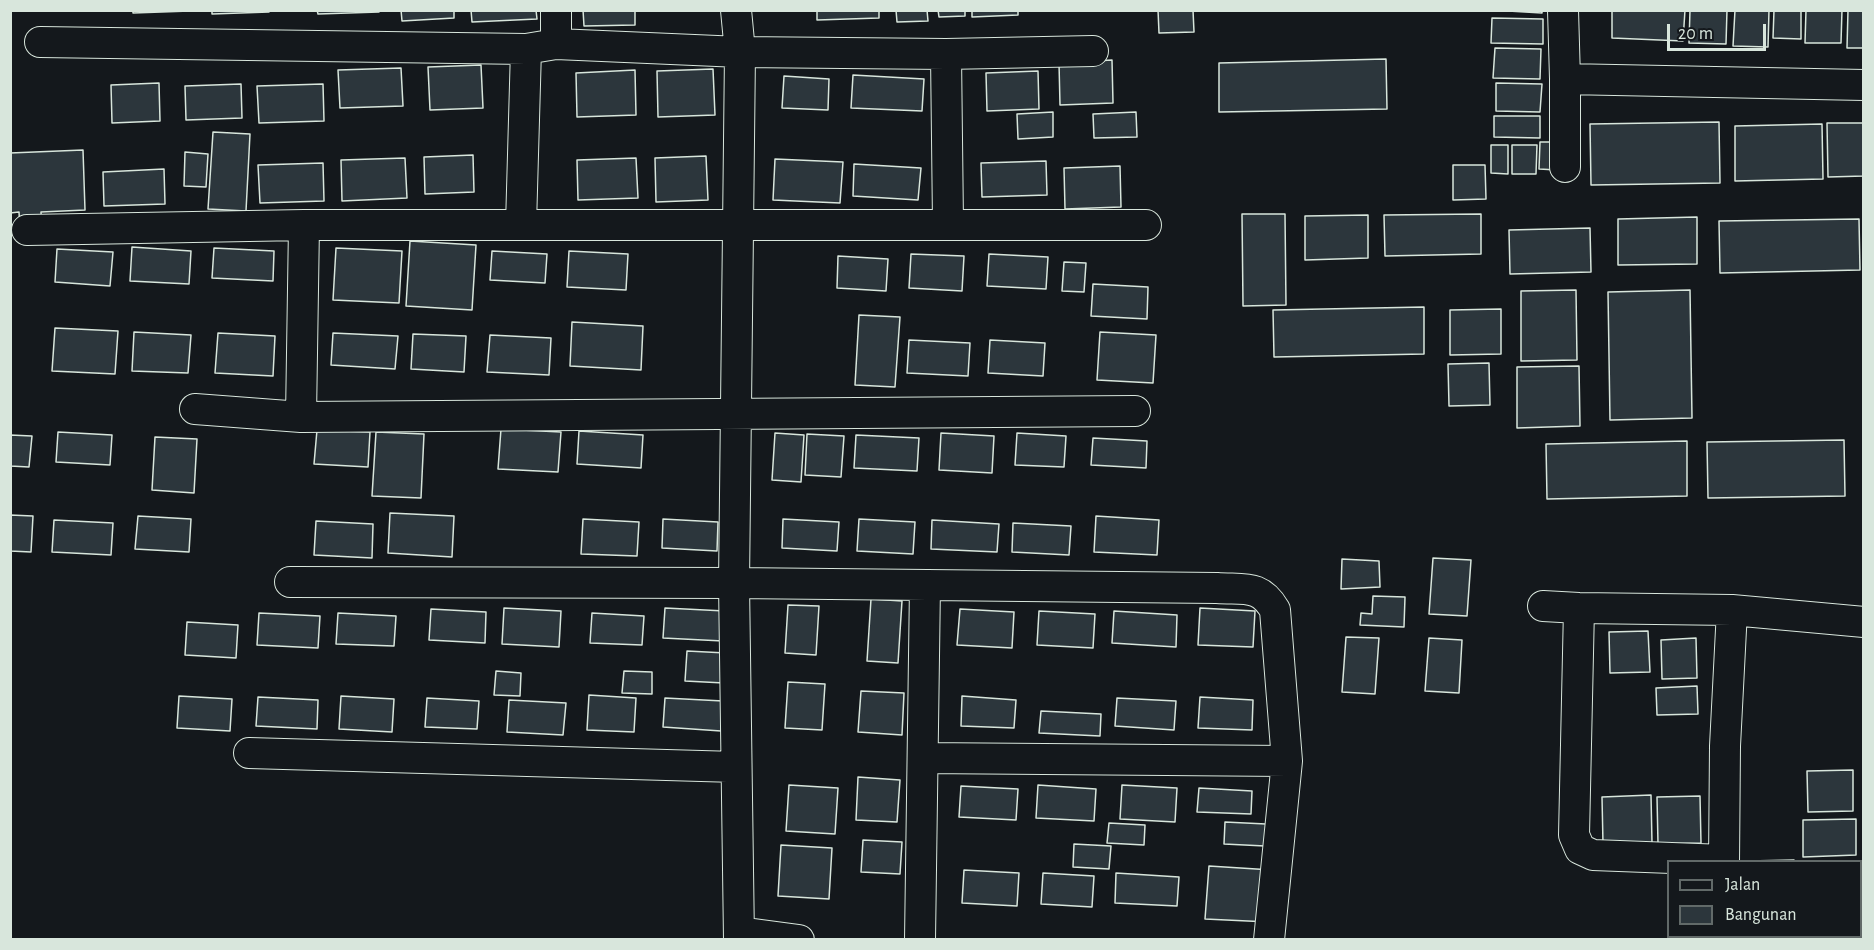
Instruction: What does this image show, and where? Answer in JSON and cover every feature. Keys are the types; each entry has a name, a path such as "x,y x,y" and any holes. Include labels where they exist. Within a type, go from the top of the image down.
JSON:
{"street":[{"path":"556,10 556,44"},
{"path":"736,10 740,51 734,583 739,936 799,939"},
{"path":"1563,10 1565,167"},
{"path":"40,42 526,49 556,44 740,51 946,54 1093,51"},
{"path":"520,225 526,49"},
{"path":"946,54 948,224"},
{"path":"1565,79 1863,85"},
{"path":"302,417 304,225"},
{"path":"27,231 304,225 1146,225"},
{"path":"195,409 302,417 1135,411"},
{"path":"290,582 734,583 1258,590 1268,598 1275,610 1287,761 1269,939"},
{"path":"920,939 926,585"},
{"path":"1543,606 1732,610 1863,622"},
{"path":"1580,608 1574,835 1580,849 1593,855 1702,860"},
{"path":"1724,860 1725,746 1732,610"},
{"path":"249,753 736,767"},
{"path":"923,758 1287,761"}],"building":[{"path":"133,10 190,10 190,11 133,13"},
{"path":"212,10 269,10 269,12 212,14"},
{"path":"317,10 379,10 379,12 318,14"},
{"path":"401,10 454,10 454,18 402,21"},
{"path":"471,10 536,10 537,19 472,22"},
{"path":"583,10 635,10 635,25 584,26"},
{"path":"817,10 879,10 879,18 817,20"},
{"path":"896,10 927,10 928,21 897,22"},
{"path":"938,10 965,10 965,16 939,17"},
{"path":"972,10 1018,10 1018,15 972,17"},
{"path":"1158,10 1193,10 1194,32 1159,33"},
{"path":"1491,10 1542,10 1542,13"},
{"path":"1612,10 1685,10 1683,41 1612,38"},
{"path":"1690,10 1727,10 1726,44 1689,43"},
{"path":"1735,10 1769,10 1768,47 1733,46"},
{"path":"1774,10 1801,10 1801,39 1773,38"},
{"path":"1806,10 1842,10 1841,43 1805,43"},
{"path":"1848,10 1864,10 1864,48 1847,48"},
{"path":"1492,18 1543,19 1543,44 1491,43"},
{"path":"1495,48 1541,49 1540,79 1493,78"},
{"path":"1386,59 1387,109 1219,112 1219,63"},
{"path":"1112,60 1113,103 1060,105 1059,63"},
{"path":"481,65 483,108 430,110 428,67"},
{"path":"401,68 403,106 340,108 338,70"},
{"path":"713,69 715,115 658,117 657,71"},
{"path":"635,70 636,115 577,117 576,73"},
{"path":"1038,71 1039,109 987,111 986,73"},
{"path":"853,75 924,79 922,111 851,108"},
{"path":"784,76 829,79 828,110 782,108"},
{"path":"159,83 160,121 112,123 111,85"},
{"path":"1496,83 1542,84 1540,112 1496,111"},
{"path":"241,84 242,118 186,120 185,86"},
{"path":"323,84 324,121 259,123 257,86"},
{"path":"1053,112 1053,137 1018,139 1017,114"},
{"path":"1136,112 1137,137 1094,138 1093,114"},
{"path":"1494,116 1540,116 1540,138 1494,137"},
{"path":"1719,122 1720,183 1591,185 1590,124"},
{"path":"1827,123 1864,123 1864,176 1828,177"},
{"path":"1822,124 1823,179 1735,181 1735,126"},
{"path":"213,132 250,134 246,211 208,209"},
{"path":"1540,142 1557,142 1557,170 1539,169"},
{"path":"1491,145 1508,145 1508,174 1491,173"},
{"path":"1512,145 1537,145 1536,174 1512,174"},
{"path":"83,150 85,210 41,212 42,228 20,229 19,212 10,213 10,153"},
{"path":"185,152 208,154 206,187 184,186"},
{"path":"473,155 474,192 425,194 424,157"},
{"path":"706,156 708,200 656,202 655,158"},
{"path":"405,158 407,198 342,201 341,160"},
{"path":"636,158 638,198 578,200 577,160"},
{"path":"775,159 843,162 840,203 773,200"},
{"path":"1046,161 1047,195 982,197 981,163"},
{"path":"323,163 324,201 260,203 258,165"},
{"path":"854,164 921,168 918,200 853,196"},
{"path":"1453,165 1485,165 1486,199 1453,200"},
{"path":"1120,166 1121,207 1065,209 1064,168"},
{"path":"164,169 165,204 104,206 103,172"},
{"path":"1242,214 1285,214 1286,305 1243,306"},
{"path":"1481,214 1481,254 1385,256 1384,215"},
{"path":"1368,215 1368,258 1305,260 1305,216"},
{"path":"1697,217 1697,264 1618,265 1618,219"},
{"path":"1859,219 1860,270 1720,273 1719,221"},
{"path":"1590,228 1591,272 1510,274 1509,230"},
{"path":"410,241 476,245 472,310 406,306"},
{"path":"132,247 191,251 189,284 130,281"},
{"path":"214,248 274,251 273,281 212,278"},
{"path":"336,248 402,251 399,303 333,300"},
{"path":"57,249 113,252 110,286 55,282"},
{"path":"492,251 547,254 545,283 490,280"},
{"path":"569,251 628,254 626,290 567,287"},
{"path":"911,254 964,256 962,291 909,288"},
{"path":"989,254 1048,257 1046,289 987,286"},
{"path":"838,256 888,259 886,291 837,288"},
{"path":"1064,262 1086,263 1084,292 1062,291"},
{"path":"1093,284 1148,287 1147,319 1091,316"},
{"path":"1576,290 1577,360 1521,361 1521,291"},
{"path":"1690,290 1692,418 1610,420 1608,292"},
{"path":"1424,307 1424,354 1274,357 1273,310"},
{"path":"1501,309 1501,354 1450,355 1450,310"},
{"path":"859,315 900,317 895,387 855,385"},
{"path":"572,322 643,326 641,370 570,366"},
{"path":"55,328 118,331 115,374 52,371"},
{"path":"134,332 191,335 188,373 132,371"},
{"path":"1100,332 1156,335 1153,383 1097,380"},
{"path":"218,333 275,336 273,376 215,373"},
{"path":"333,333 398,336 395,369 331,365"},
{"path":"413,334 466,336 464,372 411,369"},
{"path":"490,335 551,338 549,375 487,372"},
{"path":"909,340 970,343 968,376 907,373"},
{"path":"990,340 1045,343 1043,376 988,373"},
{"path":"1489,363 1490,405 1449,406 1448,364"},
{"path":"1579,366 1580,426 1517,428 1517,367"},
{"path":"501,429 561,432 558,472 498,469"},
{"path":"317,430 370,432 368,467 314,464"},
{"path":"579,431 643,435 641,468 577,464"},
{"path":"58,432 112,435 110,465 56,462"},
{"path":"376,432 424,434 421,498 372,496"},
{"path":"775,433 804,435 801,482 772,480"},
{"path":"941,433 994,436 992,473 939,470"},
{"path":"1017,433 1066,436 1064,467 1015,465"},
{"path":"807,434 844,436 841,477 805,475"},
{"path":"10,435 32,436 29,467 10,466"},
{"path":"856,435 919,438 917,471 854,468"},
{"path":"155,437 197,439 194,493 152,490"},
{"path":"1093,438 1147,441 1146,468 1091,465"},
{"path":"1844,440 1845,496 1708,498 1707,442"},
{"path":"1687,441 1687,496 1547,499 1546,444"},
{"path":"390,513 454,516 452,557 388,553"},
{"path":"10,515 33,516 31,552 10,551"},
{"path":"138,516 191,519 189,552 135,549"},
{"path":"1096,516 1159,520 1157,555 1094,552"},
{"path":"583,519 639,522 637,556 581,554"},
{"path":"663,519 718,522 717,551 662,548"},
{"path":"783,519 839,522 837,551 782,548"},
{"path":"859,519 915,522 913,554 857,551"},
{"path":"54,520 113,523 111,555 52,552"},
{"path":"932,520 999,524 997,552 931,549"},
{"path":"316,521 373,524 372,558 314,555"},
{"path":"1013,523 1071,526 1069,555 1012,552"},
{"path":"1433,558 1471,560 1467,616 1429,614"},
{"path":"1342,559 1379,561 1380,587 1341,589"},
{"path":"1373,596 1405,597 1404,627 1360,625 1361,613 1372,614"},
{"path":"871,599 902,601 898,663 867,661"},
{"path":"788,605 819,606 816,655 785,653"},
{"path":"504,608 561,611 559,647 502,644"},
{"path":"665,608 725,611 723,641 663,638"},
{"path":"1200,608 1255,611 1253,647 1198,645"},
{"path":"431,609 486,612 485,643 429,640"},
{"path":"960,609 1014,612 1012,648 957,645"},
{"path":"1039,611 1095,614 1093,648 1037,645"},
{"path":"1114,611 1177,615 1176,647 1112,643"},
{"path":"259,613 320,616 318,648 257,645"},
{"path":"338,613 396,616 394,646 336,644"},
{"path":"592,613 644,616 642,645 590,643"},
{"path":"187,622 238,625 236,658 185,655"},
{"path":"1648,631 1650,672 1610,673 1609,632"},
{"path":"1346,637 1379,638 1375,694 1342,692"},
{"path":"1429,638 1462,640 1459,693 1425,691"},
{"path":"1696,638 1697,678 1662,679 1661,640"},
{"path":"687,651 726,653 724,683 685,681"},
{"path":"496,671 521,673 520,696 494,695"},
{"path":"624,671 652,672 652,694 622,693"},
{"path":"788,682 825,684 822,730 785,728"},
{"path":"1697,686 1698,714 1657,715 1656,688"},
{"path":"861,691 904,693 902,735 858,732"},
{"path":"589,695 636,698 634,732 587,730"},
{"path":"179,696 232,699 230,731 177,728"},
{"path":"341,696 394,699 392,732 339,729"},
{"path":"962,696 1016,700 1014,728 961,726"},
{"path":"258,697 318,700 317,729 256,726"},
{"path":"1200,697 1253,700 1252,730 1198,728"},
{"path":"427,698 479,701 477,729 425,727"},
{"path":"665,698 723,701 721,731 663,727"},
{"path":"1117,698 1176,701 1174,730 1115,726"},
{"path":"509,700 566,703 563,735 507,732"},
{"path":"1041,711 1101,714 1100,736 1039,733"},
{"path":"1853,770 1853,811 1808,812 1807,771"},
{"path":"858,777 900,780 897,822 856,820"},
{"path":"789,785 838,788 835,834 786,831"},
{"path":"1038,785 1096,789 1094,821 1036,818"},
{"path":"1122,785 1177,788 1175,822 1120,819"},
{"path":"961,786 1018,789 1016,820 959,817"},
{"path":"1199,788 1252,791 1251,814 1197,812"},
{"path":"1651,795 1652,843 1603,844 1602,797"},
{"path":"1700,796 1701,843 1658,844 1657,797"},
{"path":"1856,819 1856,855 1803,857 1803,820"},
{"path":"1225,822 1266,824 1265,846 1224,844"},
{"path":"1109,823 1145,825 1144,845 1107,843"},
{"path":"863,840 902,842 900,874 861,872"},
{"path":"1074,844 1111,846 1109,869 1073,867"},
{"path":"781,845 832,848 829,899 778,896"},
{"path":"1209,866 1272,870 1269,922 1205,919"},
{"path":"964,870 1019,873 1017,906 962,903"},
{"path":"1043,873 1094,876 1092,907 1041,904"},
{"path":"1116,873 1179,877 1177,906 1115,903"}]}
